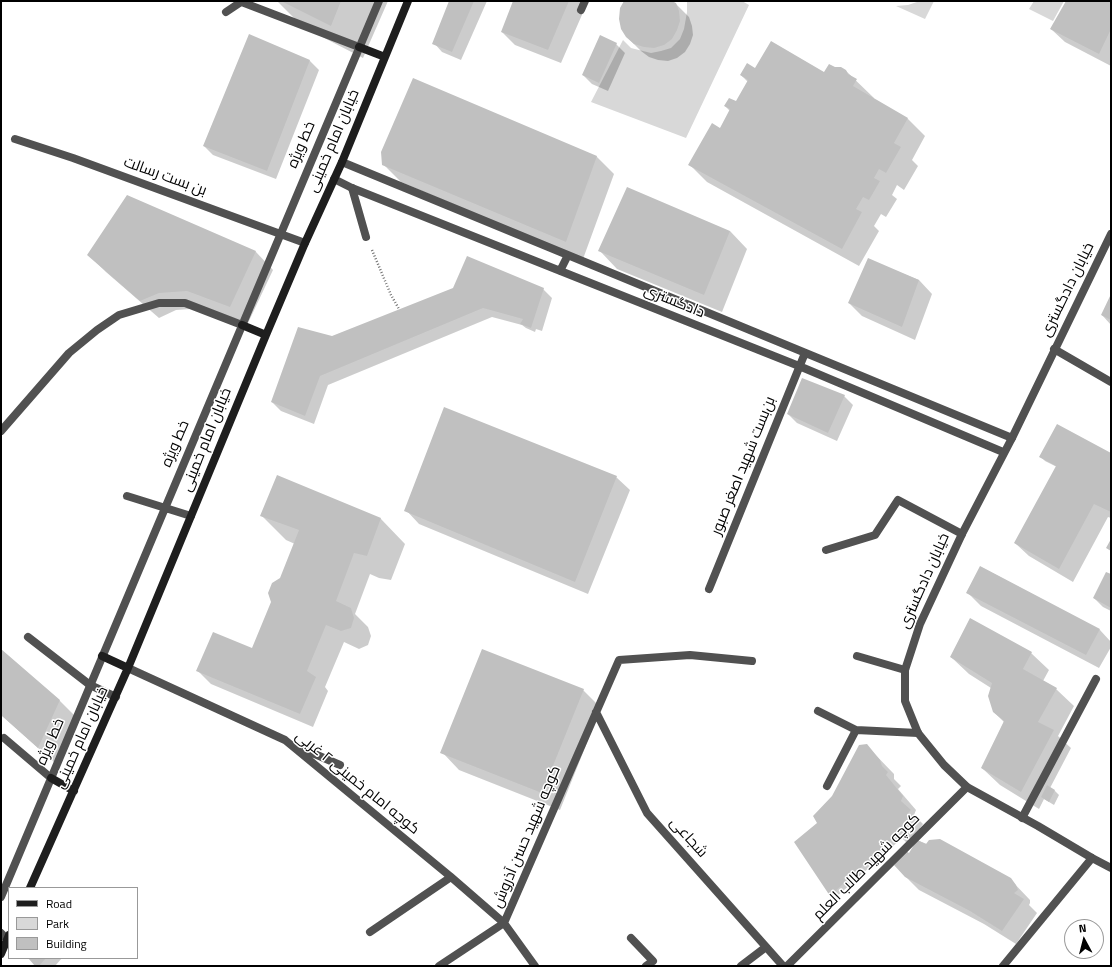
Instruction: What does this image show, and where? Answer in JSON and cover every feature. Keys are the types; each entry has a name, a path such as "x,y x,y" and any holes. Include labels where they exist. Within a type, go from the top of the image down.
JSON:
{"main road":[{"name":"خیابان امام خمینی","path":"30,887 116,697 266,335 305,243 342,162 408,1"},
{"path":"359,47 385,57"},
{"path":"242,325 266,335"},
{"path":"102,656 128,668"},
{"path":"51,778 74,791"},
{"path":"1,954 6,936"}],"street":[{"path":"226,12 240,1 359,47"},
{"name":"خط ویژه","path":"1,897 379,1"},
{"path":"581,10 585,1"},
{"name":"بن بست رسالت","path":"14,139 73,158 305,243"},
{"path":"342,162 1012,438"},
{"name":"دادگستری","path":"334,180 799,366 1003,452"},
{"path":"352,188 366,237"},
{"name":"خیابان دادگستری","path":"1111,234 1012,438 1003,452 962,534 920,624 905,670 905,701 918,733 944,765 967,787 1111,868"},
{"path":"560,271 568,255"},
{"path":"1,431 69,354 97,330 119,315 159,303 185,302 242,325"},
{"path":"1054,349 1111,382"},
{"name":"بن‌بست شهید اصغر صبور","path":"708,589 805,352"},
{"path":"127,496 191,516"},
{"path":"826,550 875,535 898,500 962,534"},
{"path":"28,637 90,685 116,697"},
{"name":"کوچه شهید حسن آذروش","path":"439,966 504,923 619,660 690,655 752,661"},
{"path":"857,656 905,670"},
{"name":"کوچه امام خمینی ۲ غربی","path":"128,668 285,740 451,877 504,923 534,966"},
{"path":"1022,818 1096,679"},
{"path":"818,711 856,730 918,733"},
{"name":"شجاعی","path":"596,712 647,813 782,966"},
{"path":"827,786 856,730"},
{"path":"4,738 51,778"},
{"path":"285,740 340,765"},
{"name":"کوچه شهید طالب العلم","path":"787,966 967,787"},
{"path":"1003,966 1092,858"},
{"path":"370,932 451,877"},
{"path":"631,938 653,961 646,966"},
{"path":"741,966 766,947"}],"path":[{"path":"366,237 399,309"}],"green space":[{"path":"687,1 742,1 749,5 686,138 591,102 623,40 631,48 651,53 671,48 680,39 684,29"},
{"path":"920,1 934,1 925,19 896,6 908,5"},
{"path":"1034,1 1064,1 1053,21 1029,9"}],"building":[{"path":"281,1 341,1 331,26"},
{"path":"449,1 474,1 452,52 432,44"},
{"path":"513,1 569,1 548,50 501,32"},
{"path":"624,1 671,1 676,3 680,21 672,39 664,45 654,48 634,44 626,37 621,29 619,19 620,8"},
{"path":"1066,1 1111,1 1111,29 1099,54 1050,29"},
{"path":"249,34 310,60 267,171 203,146"},
{"path":"600,35 617,43 599,83 582,75"},
{"path":"771,41 824,72 829,64 835,67 841,67 846,70 848,74 857,79 853,86 908,118 894,143 901,147 886,173 879,169 874,178 880,181 869,200 863,197 856,209 862,212 842,249 688,165 712,123 720,128 730,109 724,106 729,98 736,101 748,80 740,75 747,63 755,68"},
{"path":"413,78 597,156 566,242 382,165 381,152"},
{"path":"627,187 730,231 704,295 598,251"},
{"path":"127,195 256,251 230,307 187,291 159,293 140,301 87,255"},
{"path":"467,256 544,288 531,328 520,324 523,319 483,308 320,376 305,416 271,402 298,327 332,336 453,288"},
{"path":"868,258 919,280 902,327 848,303"},
{"path":"1111,294 1111,320 1101,315"},
{"path":"802,378 845,395 828,433 787,414"},
{"path":"444,407 617,476 575,582 404,511"},
{"path":"1057,424 1111,453 1111,512 1094,504 1059,569 1014,543 1056,466 1039,457"},
{"path":"277,475 381,518 367,556 354,553 336,601 351,608 354,618 351,628 341,631 326,625 307,671 316,677 300,714 196,671 213,632 252,648 271,602 268,593 272,583 280,578 299,530 260,516"},
{"path":"1111,539 1111,551 1106,548"},
{"path":"980,566 1100,629 1086,655 966,593"},
{"path":"1106,572 1111,574 1111,608 1093,598"},
{"path":"970,618 1032,652 1023,669 1057,688 1038,722 1054,730 1021,792 981,768 1004,721 993,712 988,696 992,683 950,657"},
{"path":"1,649 60,700 38,748 1,715"},
{"path":"482,649 584,689 542,793 440,753"},
{"path":"867,744 888,772 886,775 903,796 901,801 911,810 907,814 909,821 830,896 794,842 817,823 813,816 832,796 859,745"},
{"path":"1047,785 1055,790 1049,802 1041,797"},
{"path":"940,839 1011,878 1016,885 1018,890 1014,893 1024,899 1002,931 970,911 905,877 894,865 906,851 909,853 917,840 926,844 929,840"},
{"path":"29,959 45,959 39,966 35,966"}]}
